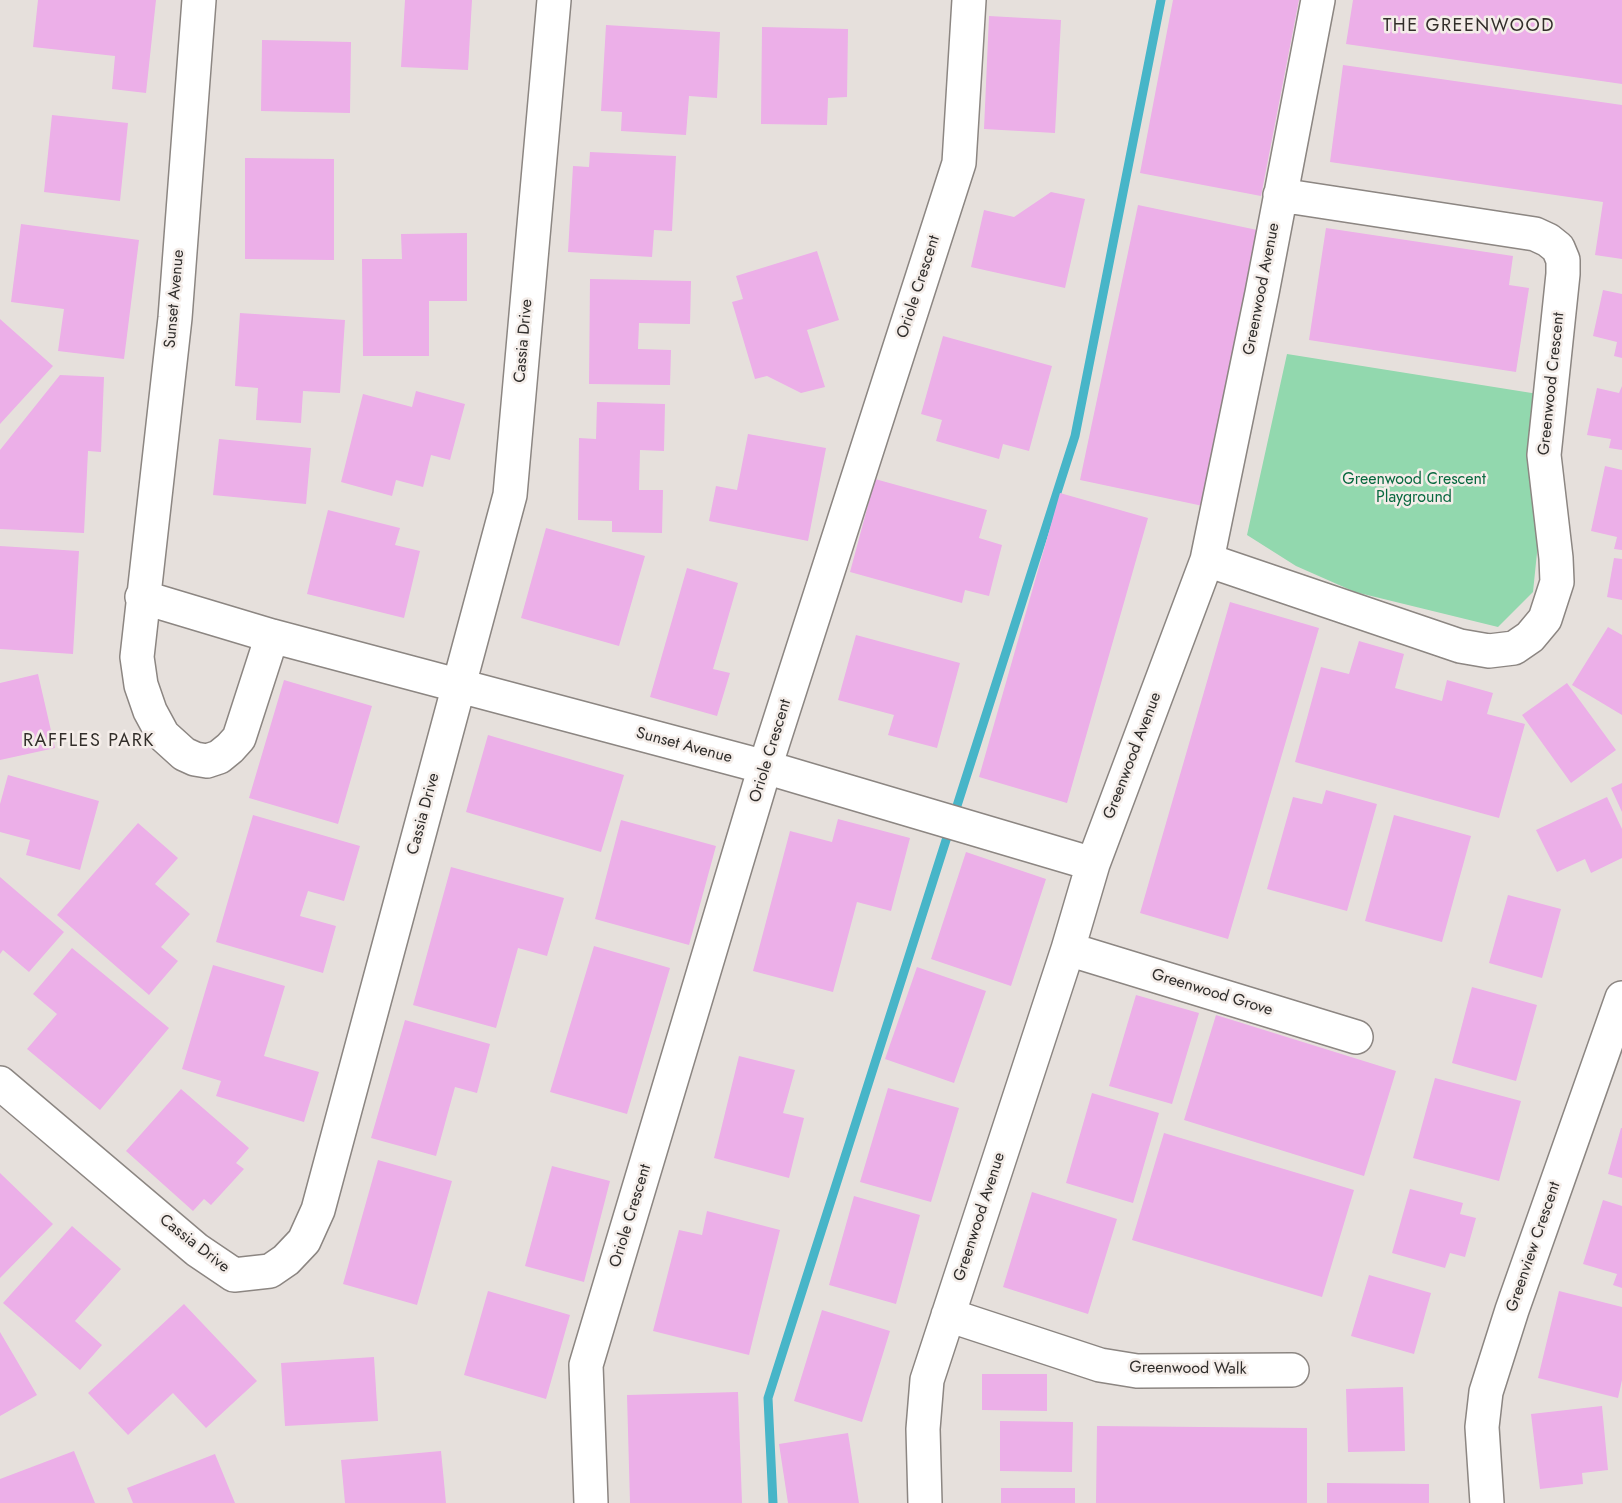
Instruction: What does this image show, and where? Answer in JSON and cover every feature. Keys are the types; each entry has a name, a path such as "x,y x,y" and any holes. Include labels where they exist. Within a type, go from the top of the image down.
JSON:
{"street":[{"name":"Sunset Avenue","path":"199,0 174,318 137,657 141,685 150,711 163,735 184,754 195,759 207,761 219,758 239,738 272,636"},
{"name":"Cassia Drive","path":"0,1083 198,1250 234,1275 270,1270 286,1260 304,1240 318,1210 510,495 554,0"},
{"name":"Oriole Crescent","path":"591,1503 586,1365 765,767 959,163 969,0"},
{"name":"Greenwood Avenue","path":"925,1503 923,1404 927,1380 1068,949 1093,864 1207,560 1318,0"},
{"name":"Greenwood Crescent","path":"1207,560 1460,646 1489,651 1514,648 1530,637 1545,619 1557,582 1544,455 1563,274 1563,260 1558,248 1535,234 1280,195"},
{"name":"Sunset Avenue","path":"142,597 272,636 765,767 1093,864"},
{"name":"Greenwood Grove","path":"1068,949 1356,1037"},
{"name":"Greenview Crescent","path":"1487,1503 1482,1426 1486,1392 1512,1310 1622,998"},
{"name":"Greenwood Walk","path":"948,1315 1100,1365 1137,1371 1292,1370"}],"green space":[{"name":"Greenwood Crescent Playground","path":"1287,354 1538,394 1531,496 1538,543 1533,592 1498,627 1355,592 1296,566 1247,535"}],"building":[{"path":"38,0 156,0 146,93 112,89 115,56 33,47"},
{"path":"405,0 472,0 468,70 401,67"},
{"path":"1173,0 1299,0 1261,196 1140,173"},
{"path":"1353,0 1622,0 1622,84 1346,44"},
{"path":"989,16 1061,20 1055,133 984,129"},
{"path":"606,25 720,32 717,98 689,96 686,135 621,131 622,112 601,111"},
{"path":"762,27 848,29 847,97 828,98 827,125 761,124"},
{"path":"262,40 351,42 350,113 261,111"},
{"path":"1343,65 1622,105 1622,259 1595,255 1603,202 1330,162"},
{"path":"52,115 128,123 120,201 44,192"},
{"path":"590,152 676,156 672,231 654,230 652,257 568,252 573,166 589,167"},
{"path":"245,158 334,159 334,260 245,259"},
{"path":"1051,192 1085,199 1065,288 971,267 984,210 1014,217"},
{"path":"1138,205 1262,231 1203,506 1080,480"},
{"path":"21,224 139,240 124,359 58,351 64,309 11,302"},
{"path":"1326,228 1513,256 1509,285 1529,288 1516,372 1309,340"},
{"path":"467,233 467,301 429,301 429,356 363,356 362,259 402,259 401,234"},
{"path":"817,251 839,320 807,330 825,387 801,393 767,376 755,379 732,302 743,299 736,276"},
{"path":"590,279 691,281 690,324 639,323 638,349 671,350 670,385 589,384"},
{"path":"1603,290 1622,294 1622,358 1614,356 1617,342 1593,336"},
{"path":"240,313 345,320 340,393 303,391 301,423 256,420 258,388 235,386"},
{"path":"0,319 53,366 0,424"},
{"path":"943,336 1052,366 1029,451 1003,444 999,459 936,441 942,420 921,414"},
{"path":"60,375 104,377 101,452 88,451 84,533 0,529 0,450"},
{"path":"1622,386 1622,450 1609,448 1611,439 1587,435 1597,388 1619,393"},
{"path":"416,391 465,404 450,460 431,455 423,487 396,480 392,496 341,482 363,394 412,407"},
{"path":"597,402 665,404 664,451 640,450 639,490 663,490 662,533 612,532 612,521 578,520 579,438 596,439"},
{"path":"748,434 826,448 808,541 709,521 716,486 737,490"},
{"path":"219,439 311,448 306,504 213,495"},
{"path":"1605,466 1622,470 1622,550 1614,549 1617,537 1591,531"},
{"path":"875,479 987,510 979,538 1002,545 989,596 965,590 962,603 850,572"},
{"path":"1060,493 1148,518 1067,803 979,777"},
{"path":"328,510 400,528 395,545 420,551 404,618 307,594"},
{"path":"546,528 645,556 619,646 521,618"},
{"path":"0,546 79,551 73,654 0,649"},
{"path":"1614,558 1622,559 1622,600 1607,597"},
{"path":"687,568 738,583 713,669 730,673 717,716 650,697"},
{"path":"1230,602 1319,628 1228,939 1140,913"},
{"path":"1608,627 1622,635 1622,715 1572,685"},
{"path":"856,635 960,663 937,748 888,735 894,715 838,700"},
{"path":"1359,641 1404,654 1395,688 1442,701 1447,680 1493,693 1487,714 1525,724 1499,818 1295,762 1321,667 1349,674"},
{"path":"38,674 55,748 0,760 0,683"},
{"path":"284,680 372,706 338,824 249,798"},
{"path":"1567,683 1616,750 1571,783 1522,715"},
{"path":"488,735 624,775 601,852 466,812"},
{"path":"8,775 99,801 80,870 26,855 30,840 0,832 0,804"},
{"path":"1622,783 1622,812 1611,788"},
{"path":"1326,790 1377,804 1347,911 1267,889 1293,797 1322,804"},
{"path":"1607,797 1622,829 1622,858 1591,873 1585,859 1557,872 1536,830"},
{"path":"253,815 360,846 344,901 308,891 300,916 336,926 323,973 216,942"},
{"path":"1394,815 1471,836 1442,942 1365,921"},
{"path":"838,819 910,838 891,911 857,902 833,992 753,971 790,831 832,842"},
{"path":"621,820 716,846 689,945 595,919"},
{"path":"138,823 178,858 155,884 190,914 161,947 178,961 149,995 57,915"},
{"path":"966,852 1046,879 1011,986 931,959"},
{"path":"451,867 564,898 547,956 518,948 496,1028 413,1005"},
{"path":"0,877 64,932 29,972 3,950 0,954"},
{"path":"1508,895 1561,909 1542,978 1489,963"},
{"path":"594,946 670,968 627,1114 550,1092"},
{"path":"72,948 169,1028 100,1110 27,1049 57,1014 33,994"},
{"path":"213,965 285,986 264,1056 319,1072 304,1122 216,1096 221,1081 182,1069"},
{"path":"917,967 986,991 954,1083 885,1059"},
{"path":"1472,987 1537,1005 1516,1081 1452,1063"},
{"path":"1136,995 1199,1013 1172,1104 1109,1086"},
{"path":"1216,1015 1396,1071 1364,1176 1184,1120"},
{"path":"405,1020 490,1044 477,1093 455,1087 436,1156 371,1138"},
{"path":"739,1056 795,1070 783,1113 804,1118 789,1178 714,1158"},
{"path":"1435,1078 1521,1101 1499,1181 1413,1158"},
{"path":"888,1088 959,1108 931,1202 860,1182"},
{"path":"181,1089 249,1148 236,1163 244,1169 211,1205 204,1199 193,1211 126,1151"},
{"path":"1092,1093 1159,1113 1133,1203 1066,1183"},
{"path":"1622,1128 1622,1178 1608,1174"},
{"path":"1164,1133 1354,1190 1322,1297 1132,1240"},
{"path":"378,1160 452,1181 417,1305 343,1284"},
{"path":"552,1166 610,1181 584,1282 525,1266"},
{"path":"0,1173 53,1224 0,1278"},
{"path":"1410,1189 1463,1203 1460,1214 1476,1218 1465,1257 1450,1253 1445,1268 1392,1253"},
{"path":"1032,1192 1117,1219 1088,1314 1003,1287"},
{"path":"854,1196 920,1215 896,1304 829,1285"},
{"path":"1603,1200 1622,1206 1622,1288 1613,1285 1617,1274 1583,1264"},
{"path":"707,1211 780,1230 749,1355 653,1331 679,1230 702,1235"},
{"path":"72,1226 121,1269 75,1321 102,1345 80,1370 3,1303"},
{"path":"1369,1275 1431,1293 1414,1354 1351,1336"},
{"path":"488,1291 570,1315 546,1399 464,1375"},
{"path":"1559,1291 1622,1307 1622,1380 1618,1398 1538,1378"},
{"path":"184,1304 257,1381 206,1428 173,1393 128,1435 88,1393"},
{"path":"822,1310 890,1331 862,1422 794,1401"},
{"path":"0,1332 37,1395 0,1416"},
{"path":"374,1357 378,1421 285,1426 281,1363"},
{"path":"982,1374 1047,1374 1047,1411 982,1410"},
{"path":"1403,1387 1405,1451 1348,1452 1346,1389"},
{"path":"738,1392 742,1503 630,1503 627,1395"},
{"path":"1602,1406 1608,1470 1582,1473 1583,1484 1540,1489 1531,1414"},
{"path":"1000,1421 1073,1422 1072,1472 1000,1471"},
{"path":"1097,1426 1307,1428 1307,1503 1096,1503"},
{"path":"848,1433 859,1503 788,1503 779,1444"},
{"path":"74,1451 95,1503 0,1503 0,1479"},
{"path":"441,1451 446,1503 345,1503 341,1460"},
{"path":"215,1454 235,1503 133,1503 127,1488"},
{"path":"1327,1483 1429,1484 1429,1503 1327,1503"},
{"path":"1001,1488 1075,1488 1075,1503 1001,1503"}],"waterway":[{"path":"773,1503 768,1398 1075,436 1161,0"}],"district":[{"name":"THE GREENWOOD","path":"1469,27"},
{"name":"RAFFLES PARK","path":"89,742"}]}
